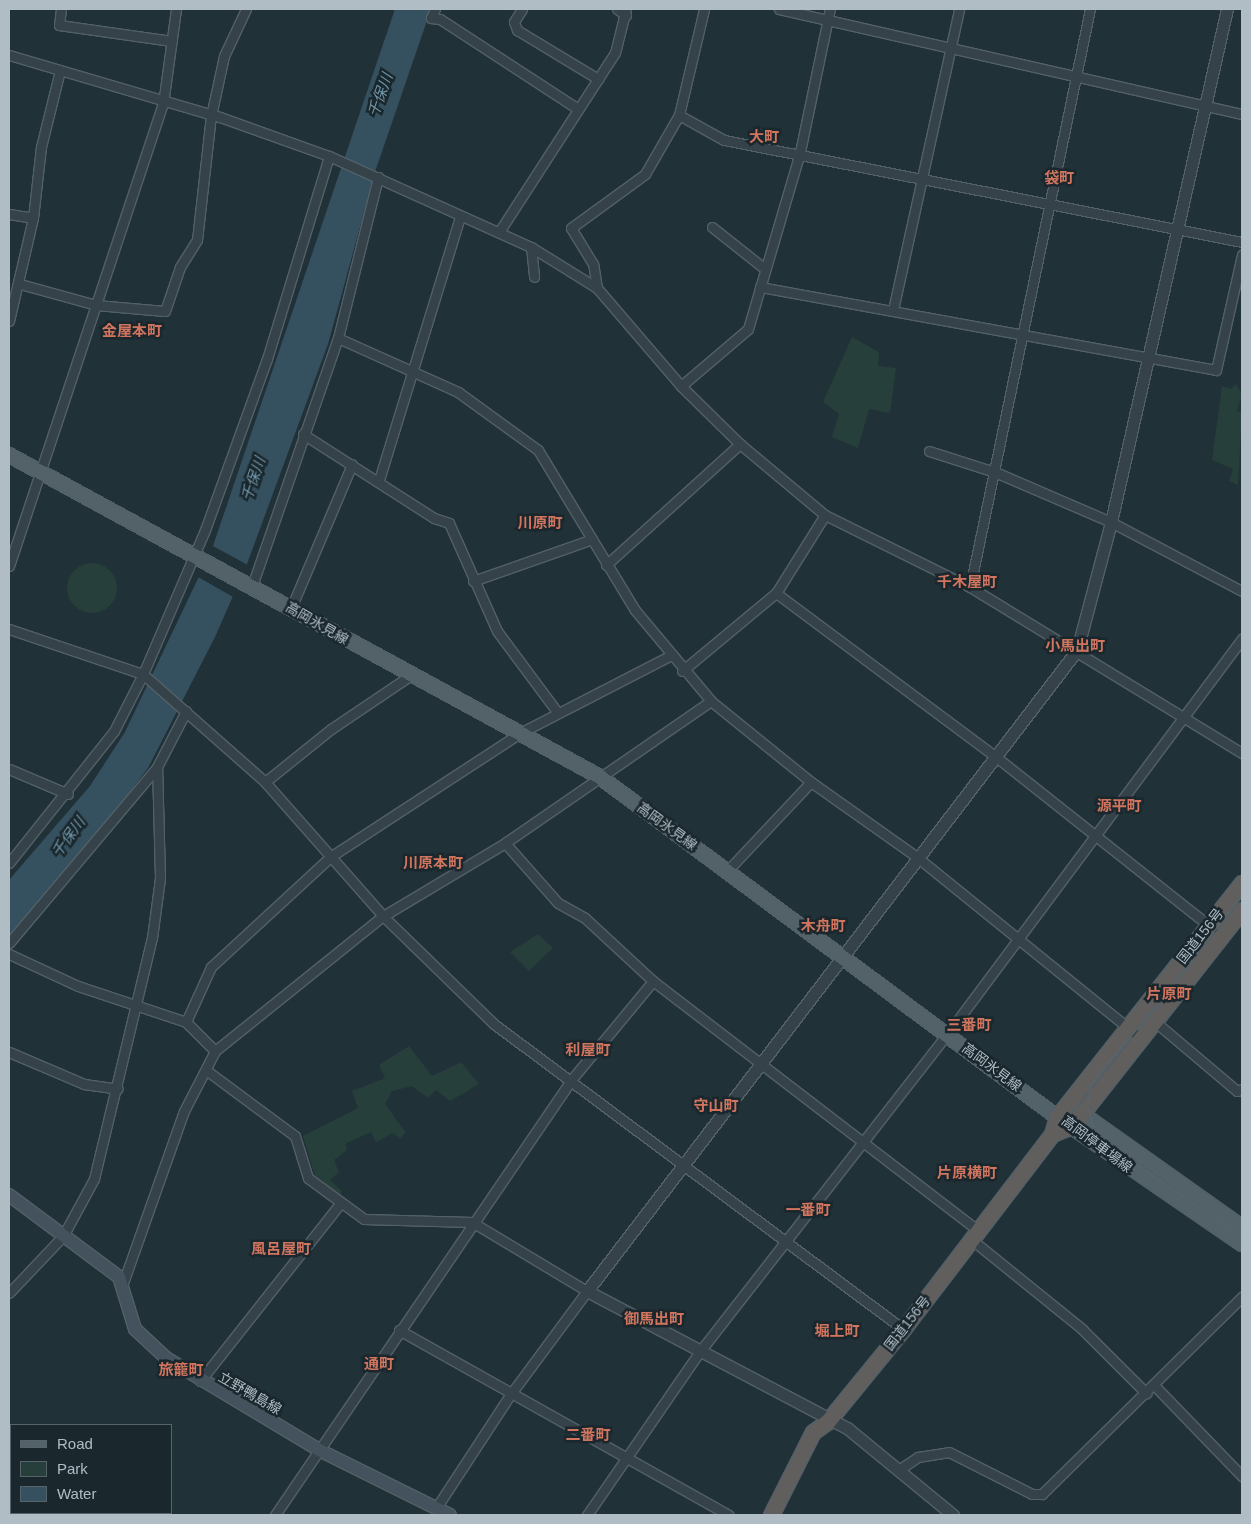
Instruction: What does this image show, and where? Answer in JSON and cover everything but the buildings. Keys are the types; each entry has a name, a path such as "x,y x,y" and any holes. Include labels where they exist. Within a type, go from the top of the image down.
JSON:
{"highway":[{"name":"国道156号","path":"1072,1126 1133,1032 1208,925 1242,883"},
{"name":"国道156号","path":"771,1515 813,1432 828,1421 975,1235 1052,1134 1057,1117 1133,1032 1153,1019 1242,910"},
{"path":"1052,1134 1072,1126"}],"main road":[{"path":"9,455 199,558"},
{"name":"高岡氷見線","path":"199,558 600,777 948,1033 1057,1117"},
{"name":"高岡停車場線","path":"1057,1117 1081,1113 1242,1227"},
{"name":"高岡停車場線","path":"1057,1117 1242,1244"},
{"path":"9,1195 122,1283"},
{"name":"立野鴨島線","path":"122,1283 135,1329 145,1342 200,1381 319,1450 450,1515"}],"street":[{"path":"61,9 59,25 172,41"},
{"path":"9,566 42,473 163,104 176,9"},
{"path":"19,288 96,305 165,311 180,268 196,240 204,207 211,116 224,56 246,9"},
{"path":"435,9 431,18 440,18 578,109"},
{"path":"522,9 514,22 516,30 598,79"},
{"path":"498,232 615,53 626,12 617,9"},
{"path":"597,288 593,264 572,228 645,174 679,115 704,9"},
{"path":"779,9 1076,74 1242,114"},
{"path":"681,386 748,329 800,152 830,9"},
{"path":"893,310 925,177 959,9"},
{"path":"970,587 995,472 1048,201 1090,9"},
{"path":"436,1508 510,1395 682,1162 1077,650 1111,522 1174,229 1206,104 1227,9"},
{"path":"9,55 163,104 211,116 331,157 531,247 597,288 681,386 740,444 825,515 970,587 1185,715 1242,753"},
{"path":"9,322 19,288 33,218 41,147 60,70"},
{"path":"679,115 724,140 800,152 1242,242"},
{"path":"9,863 68,794 114,731 145,676 199,558 267,359 331,157"},
{"path":"249,584 338,338 378,177"},
{"path":"9,214 33,218"},
{"path":"379,480 415,374 460,216"},
{"path":"712,227 765,269"},
{"path":"531,247 534,277"},
{"path":"760,287 1023,332 1216,370 1242,255"},
{"path":"9,300 19,288"},
{"path":"338,338 458,392 538,450 606,565 669,656 711,701 811,782 917,857 1133,1032"},
{"path":"303,434 379,480 434,518 449,523 473,581 497,631 558,713"},
{"path":"606,565 740,444"},
{"path":"929,451 995,472 1111,522 1242,591"},
{"path":"291,608 352,464"},
{"path":"682,671 776,593 825,515"},
{"path":"473,581 592,539"},
{"path":"776,593 995,756 1222,936"},
{"path":"9,629 145,676 264,782 383,916 494,1024 572,1079 784,1242 902,1329"},
{"path":"588,1515 629,1461 701,1350 948,1033 1242,638"},
{"path":"186,1022 211,967 330,857 520,733 669,656"},
{"path":"264,782 331,729 411,675"},
{"path":"122,1283 184,1112 215,1051 383,916 505,843 711,701"},
{"path":"9,943 157,767 184,709"},
{"path":"9,1294 63,1236 94,1179 138,1006 160,878 157,767"},
{"path":"9,770 68,794"},
{"path":"728,870 811,782"},
{"path":"505,843 558,903 585,918 653,981 863,1142 975,1235 1082,1329 1146,1392"},
{"path":"9,954 138,1006 186,1022 215,1051"},
{"path":"275,1515 472,1222 572,1079 653,981"},
{"path":"1153,1019 1237,1091 1242,1089"},
{"path":"9,1052 84,1084 118,1089"},
{"path":"206,1070 295,1136 308,1178 340,1204 364,1219 472,1222 587,1291 701,1350 828,1421 847,1428 900,1469 953,1515"},
{"path":"200,1381 340,1204"},
{"path":"900,1469 918,1457 948,1452 1032,1494 1042,1494 1242,1297"},
{"path":"399,1330 510,1395 729,1515"},
{"path":"1154,1384 1242,1476"}],"green space":[{"path":"852,337 879,352 878,366 896,368 890,413 869,409 858,448 832,437 839,414 823,402"},
{"path":"1236,384 1242,394 1237,411 1242,412 1238,485 1229,481 1233,469 1212,460 1222,386 1231,389"},
{"path":"87,563 97,563 110,570 117,583 117,593 110,606 97,613 87,613 78,609 71,602 67,593 67,583 71,574 78,567"},
{"path":"538,934 553,948 529,971 510,952"},
{"path":"409,1046 432,1076 461,1062 479,1084 450,1101 436,1090 428,1098 412,1086 392,1091 385,1104 406,1133 400,1138 393,1133 376,1142 371,1132 346,1143 347,1150 334,1160 339,1172 330,1180 342,1191 339,1196 315,1176 303,1136 358,1108 352,1091 385,1078 379,1065"}],"water":[{"name":"千保川","path":"395,9 431,9 376,169 328,344 247,564 215,637 148,768 83,853 9,935 9,880 90,786 125,732 212,549"}],"pier":[{"path":"211,545 248,565 235,598 198,577"}],"tram line":[{"path":"1242,894 1156,1007 1100,1071 1090,1086 1087,1105 1094,1131 1103,1142 1242,1235"}],"district":[{"name":"大町","path":"764,137"},
{"name":"袋町","path":"1059,178"},
{"name":"金屋本町","path":"132,331"},
{"name":"川原町","path":"540,523"},
{"name":"千木屋町","path":"967,582"},
{"name":"小馬出町","path":"1075,646"},
{"name":"源平町","path":"1119,806"},
{"name":"川原本町","path":"433,863"},
{"name":"木舟町","path":"823,926"},
{"name":"片原町","path":"1169,994"},
{"name":"三番町","path":"969,1025"},
{"name":"利屋町","path":"588,1050"},
{"name":"守山町","path":"716,1106"},
{"name":"片原横町","path":"967,1173"},
{"name":"一番町","path":"808,1210"},
{"name":"風呂屋町","path":"281,1249"},
{"name":"御馬出町","path":"654,1319"},
{"name":"堀上町","path":"837,1331"},
{"name":"通町","path":"379,1364"},
{"name":"旅籠町","path":"181,1370"},
{"name":"二番町","path":"588,1435"}]}
